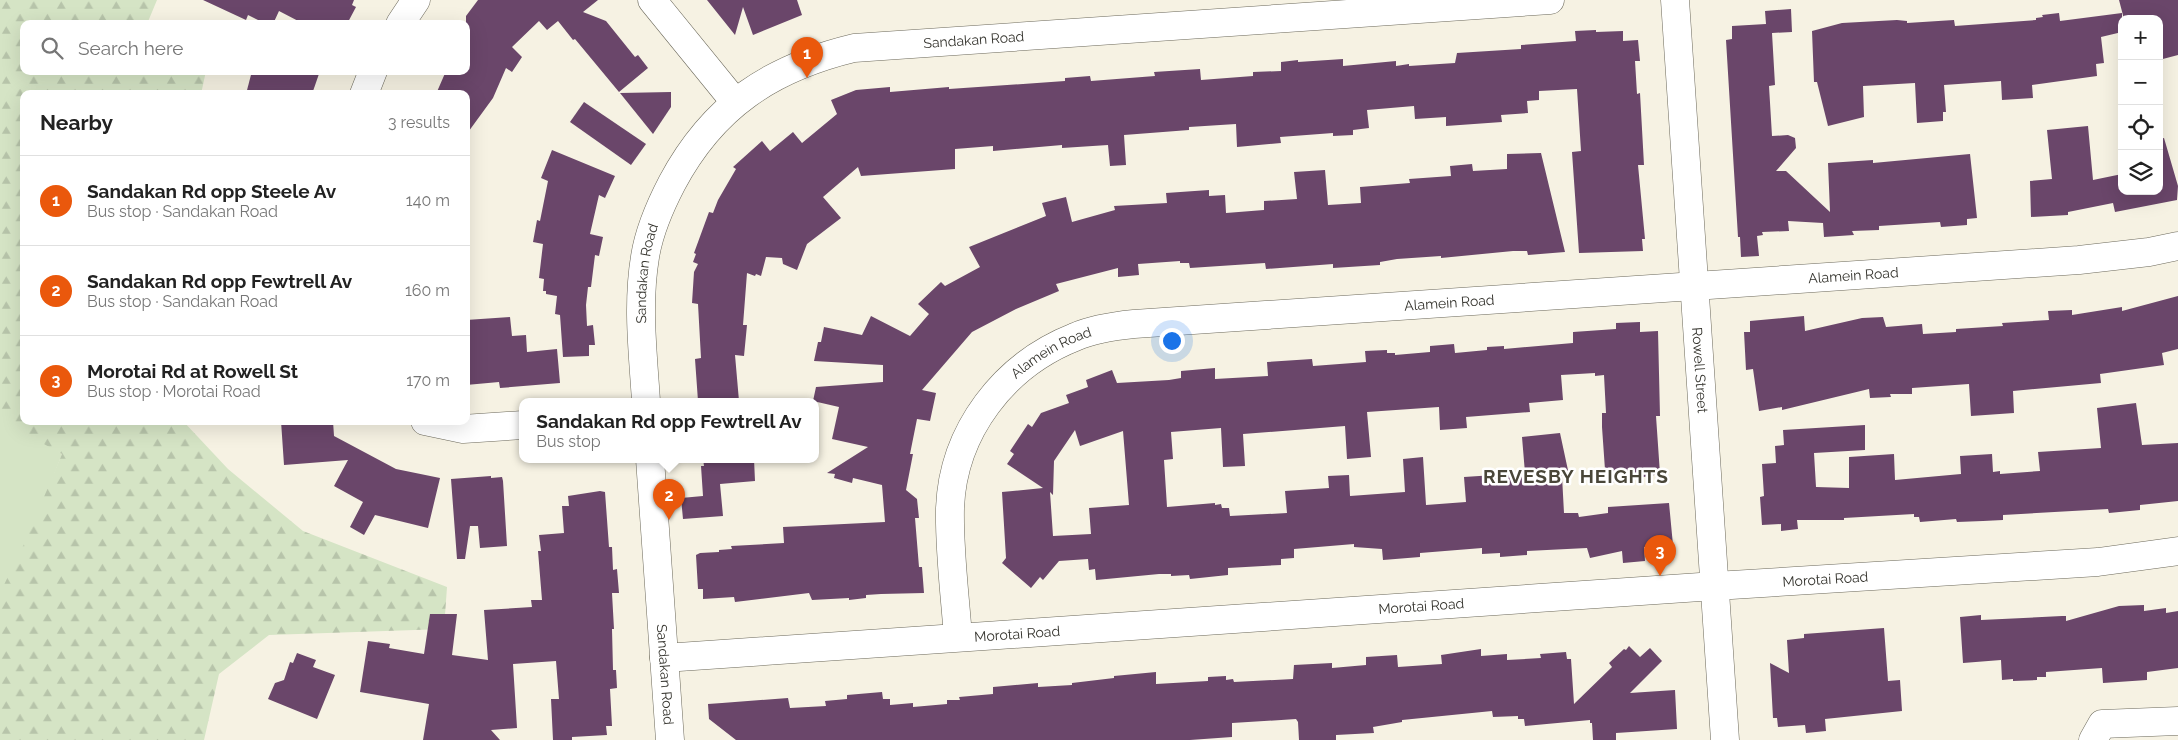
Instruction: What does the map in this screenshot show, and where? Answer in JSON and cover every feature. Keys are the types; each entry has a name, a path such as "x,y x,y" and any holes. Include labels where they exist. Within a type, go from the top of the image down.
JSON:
{"street":[{"path":"403,20 416,0"},
{"path":"652,0 735,102"},
{"name":"Sandakan Road","path":"646,398 641,291 645,257 652,226 663,199 679,170 710,127 735,102 771,78 799,65 828,54 854,48 1550,0"},
{"name":"Rowell Street","path":"1675,0 1725,740"},
{"path":"366,90 371,75"},
{"name":"Alamein Road","path":"958,637 950,508 954,478 963,447 975,422 994,394 1018,370 1048,349 1076,336 1105,328 1134,324 2079,260 2150,252 2178,246"},
{"path":"444,425 463,429 519,426"},
{"name":"Sandakan Road","path":"650,463 670,740"},
{"name":"Morotai Road","path":"664,658 1715,586 2098,562 2178,551"},
{"path":"2093,740 2102,724 2178,721"}],"green space":[{"path":"0,0 157,0 149,20 20,20 20,75 205,75 202,90 20,90 20,425 187,425 228,469 303,531 447,587 444,629 269,635 219,674 204,740 0,740 0,593 25,542 62,454 4,422 0,407"},
{"path":"0,378 10,418 62,454 10,587 0,601"}],"building":[{"path":"203,0 354,0 352,5 356,7 349,20 296,20 279,11 275,20 258,20 248,15 246,20"},
{"path":"478,0 598,0 583,12 606,21 635,57 638,55 648,68 619,92 558,21 547,30 539,21 512,47 522,57 512,72 506,68 493,98 470,130 470,90 438,90 444,75 470,75 470,20 466,20 466,16"},
{"path":"707,0 797,0 802,15 753,35 743,7 735,35"},
{"path":"2119,0 2178,0 2178,55 2163,59 2163,15 2123,15"},
{"path":"1791,9 1792,32 1772,33 1775,85 1769,86 1772,136 1788,135 1795,138 1796,148 1776,171 1786,171 1830,212 1828,163 1873,160 1873,163 1970,154 1977,218 1967,219 1967,225 1941,227 1940,222 1879,226 1879,230 1852,231 1854,235 1824,237 1823,223 1788,221 1789,231 1762,232 1763,235 1757,236 1759,256 1741,257 1740,237 1738,237 1726,40 1732,39 1732,26 1766,24 1765,11"},
{"path":"2059,13 2060,21 2122,13 2122,15 2118,15 2118,33 2101,37 2104,63 2096,64 2097,76 2032,85 2033,98 2002,100 2001,81 1944,85 1946,112 1943,112 1943,121 1917,123 1915,83 1863,86 1864,117 1828,126 1817,82 1814,82 1812,31 1842,23 1897,20 1907,21 1907,23 1954,20 1955,26 2036,20 2036,18 2043,17 2042,15"},
{"path":"1575,31 1623,31 1623,41 1638,40 1640,61 1635,61 1637,94 1640,93 1644,165 1638,165 1645,239 1642,239 1643,251 1579,253 1572,152 1581,151 1577,89 1539,91 1539,100 1527,101 1528,113 1501,115 1502,122 1446,126 1446,117 1415,119 1414,106 1367,110 1369,128 1353,130 1353,135 1333,136 1333,133 1280,137 1281,143 1237,147 1236,124 1189,127 1189,130 1124,135 1126,165 1110,166 1108,145 1062,148 1062,145 993,151 993,146 955,149 955,169 861,176 858,167 823,197 841,218 807,244 797,270 783,264 782,258 766,257 761,276 747,273 743,325 747,325 744,356 735,355 739,398 698,398 695,359 701,358 698,304 692,303 694,272 698,264 693,262 696,254 694,253 709,212 713,213 718,200 736,169 733,167 762,141 770,151 793,132 802,143 837,114 831,100 856,90 890,87 890,92 949,87 949,89 1065,81 1065,78 1090,76 1091,81 1155,76 1154,72 1200,69 1201,80 1253,76 1253,72 1281,71 1281,62 1298,60 1298,62 1343,59 1343,66 1396,61 1396,66 1455,63 1457,53 1521,49 1521,45 1576,41"},
{"path":"251,75 319,75 313,90 247,90"},
{"path":"671,92 671,107 653,134 620,93"},
{"path":"584,102 646,144 631,165 570,122"},
{"path":"2088,126 2093,180 2118,175 2118,195 2163,195 2164,138 2178,186 2177,200 2115,212 2113,203 2068,212 2068,215 2031,217 2030,181 2052,179 2047,130"},
{"path":"552,150 615,176 605,198 599,195 590,234 603,237 599,256 595,255 591,287 588,287 586,305 587,326 593,325 595,345 589,345 589,356 563,357 560,315 555,314 557,296 546,294 546,291 543,291 544,279 539,278 543,244 533,242 537,220 540,221 548,181 541,178"},
{"path":"1541,153 1565,252 1528,255 1527,251 1513,251 1441,258 1441,256 1397,259 1380,262 1380,265 1333,268 1333,264 1266,269 1265,263 1190,268 1189,263 1180,263 1180,261 1138,264 1139,275 1118,277 1118,268 1056,284 1059,291 1016,309 972,332 922,390 936,393 930,421 917,419 910,454 913,454 906,490 917,499 919,518 915,518 919,567 922,567 924,593 866,595 866,598 849,600 849,598 812,600 809,593 735,602 734,597 703,599 703,589 698,589 696,555 700,553 719,552 719,550 732,549 731,546 784,543 783,527 885,522 882,485 853,478 852,483 834,478 835,474 827,473 868,447 832,439 839,407 819,402 819,398 814,398 816,387 883,382 883,365 814,361 818,342 821,342 824,327 862,335 871,316 910,336 929,314 918,304 941,282 945,286 980,267 969,247 1046,216 1042,203 1066,197 1072,222 1115,210 1114,206 1167,203 1166,193 1209,190 1209,196 1225,195 1226,213 1264,210 1264,201 1297,199 1294,172 1325,170 1328,205 1361,203 1360,187 1410,183 1409,179 1451,176 1450,166 1472,164 1473,171 1507,169 1507,154"},
{"path":"2178,296 2178,349 2162,353 2164,365 2100,374 2101,383 2013,391 2014,413 1971,416 1969,384 1912,388 1912,394 1890,394 1891,397 1870,398 1869,389 1782,410 1782,407 1759,411 1753,369 1746,370 1744,332 1750,332 1750,321 1804,316 1805,331 1862,318 1883,317 1886,327 1922,324 1923,334 1956,332 1956,329 2003,326 2002,323 2049,320 2048,311 2072,310 2072,315 2122,307 2122,311"},
{"path":"510,317 512,336 526,335 527,352 557,349 560,383 500,388 499,382 470,385 470,320"},
{"path":"1640,322 1640,332 1658,331 1660,416 1656,416 1660,474 1606,484 1602,427 1602,413 1606,413 1604,375 1595,376 1595,373 1561,375 1563,400 1529,403 1530,412 1466,417 1467,428 1440,430 1439,407 1367,412 1371,457 1347,459 1345,426 1243,434 1245,466 1223,467 1221,428 1171,432 1173,459 1164,460 1167,507 1215,503 1215,505 1221,504 1222,508 1229,508 1230,516 1287,513 1285,491 1329,488 1328,476 1349,475 1350,496 1405,492 1403,459 1423,457 1426,505 1466,502 1464,477 1525,473 1522,437 1560,433 1569,475 1562,476 1564,513 1578,513 1579,517 1608,513 1608,507 1669,503 1673,545 1644,547 1645,561 1623,563 1622,551 1590,558 1587,548 1527,551 1527,555 1500,557 1500,553 1482,554 1482,548 1420,553 1420,557 1383,560 1382,549 1354,547 1354,544 1294,549 1294,558 1281,559 1281,565 1228,568 1228,575 1190,579 1189,575 1171,576 1171,574 1159,574 1096,580 1095,569 1089,570 1088,559 1059,561 1043,580 1040,577 1031,588 1002,563 1006,558 1002,492 1043,488 1007,464 1014,454 1010,451 1028,424 1032,427 1041,413 1069,403 1066,395 1088,387 1086,380 1112,370 1117,383 1169,380 1181,378 1181,371 1215,368 1215,379 1268,376 1267,362 1312,359 1313,366 1366,362 1365,351 1387,350 1387,353 1395,353 1395,355 1430,352 1430,346 1454,344 1455,353 1487,350 1487,347 1504,346 1504,349 1573,343 1573,332 1616,329 1616,323","holes":["1075,430 1080,446 1123,431 1129,505 1089,508 1091,534 1053,536 1050,492 1053,495 1054,461"]},
{"path":"2136,403 2142,445 2178,443 2178,501 2140,505 2140,510 2109,513 2108,509 2003,515 2003,520 1957,522 1956,519 1920,522 1919,517 1914,517 1914,514 1844,518 1844,520 1797,520 1798,529 1781,531 1781,524 1762,525 1760,497 1764,496 1762,464 1776,463 1775,446 1784,445 1783,430 1865,425 1865,450 1814,453 1816,487 1849,488 1849,457 1894,454 1895,480 1961,474 1960,456 1992,454 1993,472 2000,471 2000,474 2040,471 2038,452 2101,448 2097,408"},
{"path":"281,425 333,425 334,436 396,469 440,478 428,528 375,515 364,535 350,527 363,502 334,486 348,460 284,465"},
{"path":"704,463 754,463 755,481 720,484 723,516 683,519 681,498 703,496 701,466 704,466"},
{"path":"491,476 491,478 502,477 503,481 507,546 480,548 478,526 470,526 465,559 457,559 451,479"},
{"path":"600,491 605,492 609,547 612,547 613,570 617,569 619,593 612,593 614,629 612,629 613,670 616,670 617,688 610,689 612,726 606,726 607,735 572,737 572,740 553,740 551,699 559,699 556,661 513,664 517,728 491,730 500,740 423,740 429,704 360,692 368,641 390,644 389,648 424,654 430,614 457,614 452,655 488,660 484,610 532,607 531,600 542,600 538,551 541,551 539,535 564,533 562,506 569,506 568,496"},
{"path":"2144,605 2144,611 2166,608 2166,613 2178,611 2178,668 2147,672 2147,680 2103,683 2102,668 2046,672 2046,677 2037,677 2037,680 2002,680 2001,660 1963,663 1960,617 1981,615 1981,620 2066,616 2066,621 2119,606"},
{"path":"1884,628 1888,681 1900,680 1902,711 1825,719 1826,731 1806,733 1805,725 1778,727 1777,718 1773,718 1770,663 1789,673 1787,640 1804,638 1804,634"},
{"path":"1629,646 1640,657 1650,648 1662,661 1630,693 1675,690 1677,729 1616,733 1616,740 1593,740 1592,723 1590,723 1590,720 1525,726 1524,719 1518,719 1518,716 1493,717 1492,711 1402,720 1402,722 1373,727 1374,733 1336,735 1336,740 1299,740 1298,722 1296,719 1232,723 1232,737 1190,740 736,740 709,719 708,704 788,698 790,708 826,706 825,701 847,699 847,695 882,692 883,699 890,699 890,705 913,703 913,707 947,704 947,700 960,700 959,697 993,694 993,687 1038,683 1038,687 1072,685 1072,683 1114,678 1114,676 1156,672 1156,684 1208,681 1208,677 1226,676 1226,680 1233,679 1234,682 1293,679 1294,665 1332,663 1332,668 1366,665 1366,657 1397,655 1398,667 1442,664 1441,655 1481,649 1481,656 1507,654 1507,660 1541,658 1540,654 1566,652 1567,659 1571,659 1574,704 1612,667 1609,663"},
{"path":"297,653 316,660 313,667 335,675 317,719 268,699 275,683 284,680 290,662 293,663"}],"place":[{"name":"Sandakan Rd opp Steele Av","path":"807,78"},
{"name":"Sandakan Rd opp Fewtrell Av","path":"669,520"},
{"name":"Morotai Rd at Rowell St","path":"1660,576"}],"district":[{"name":"REVESBY HEIGHTS","path":"1576,476"}]}
